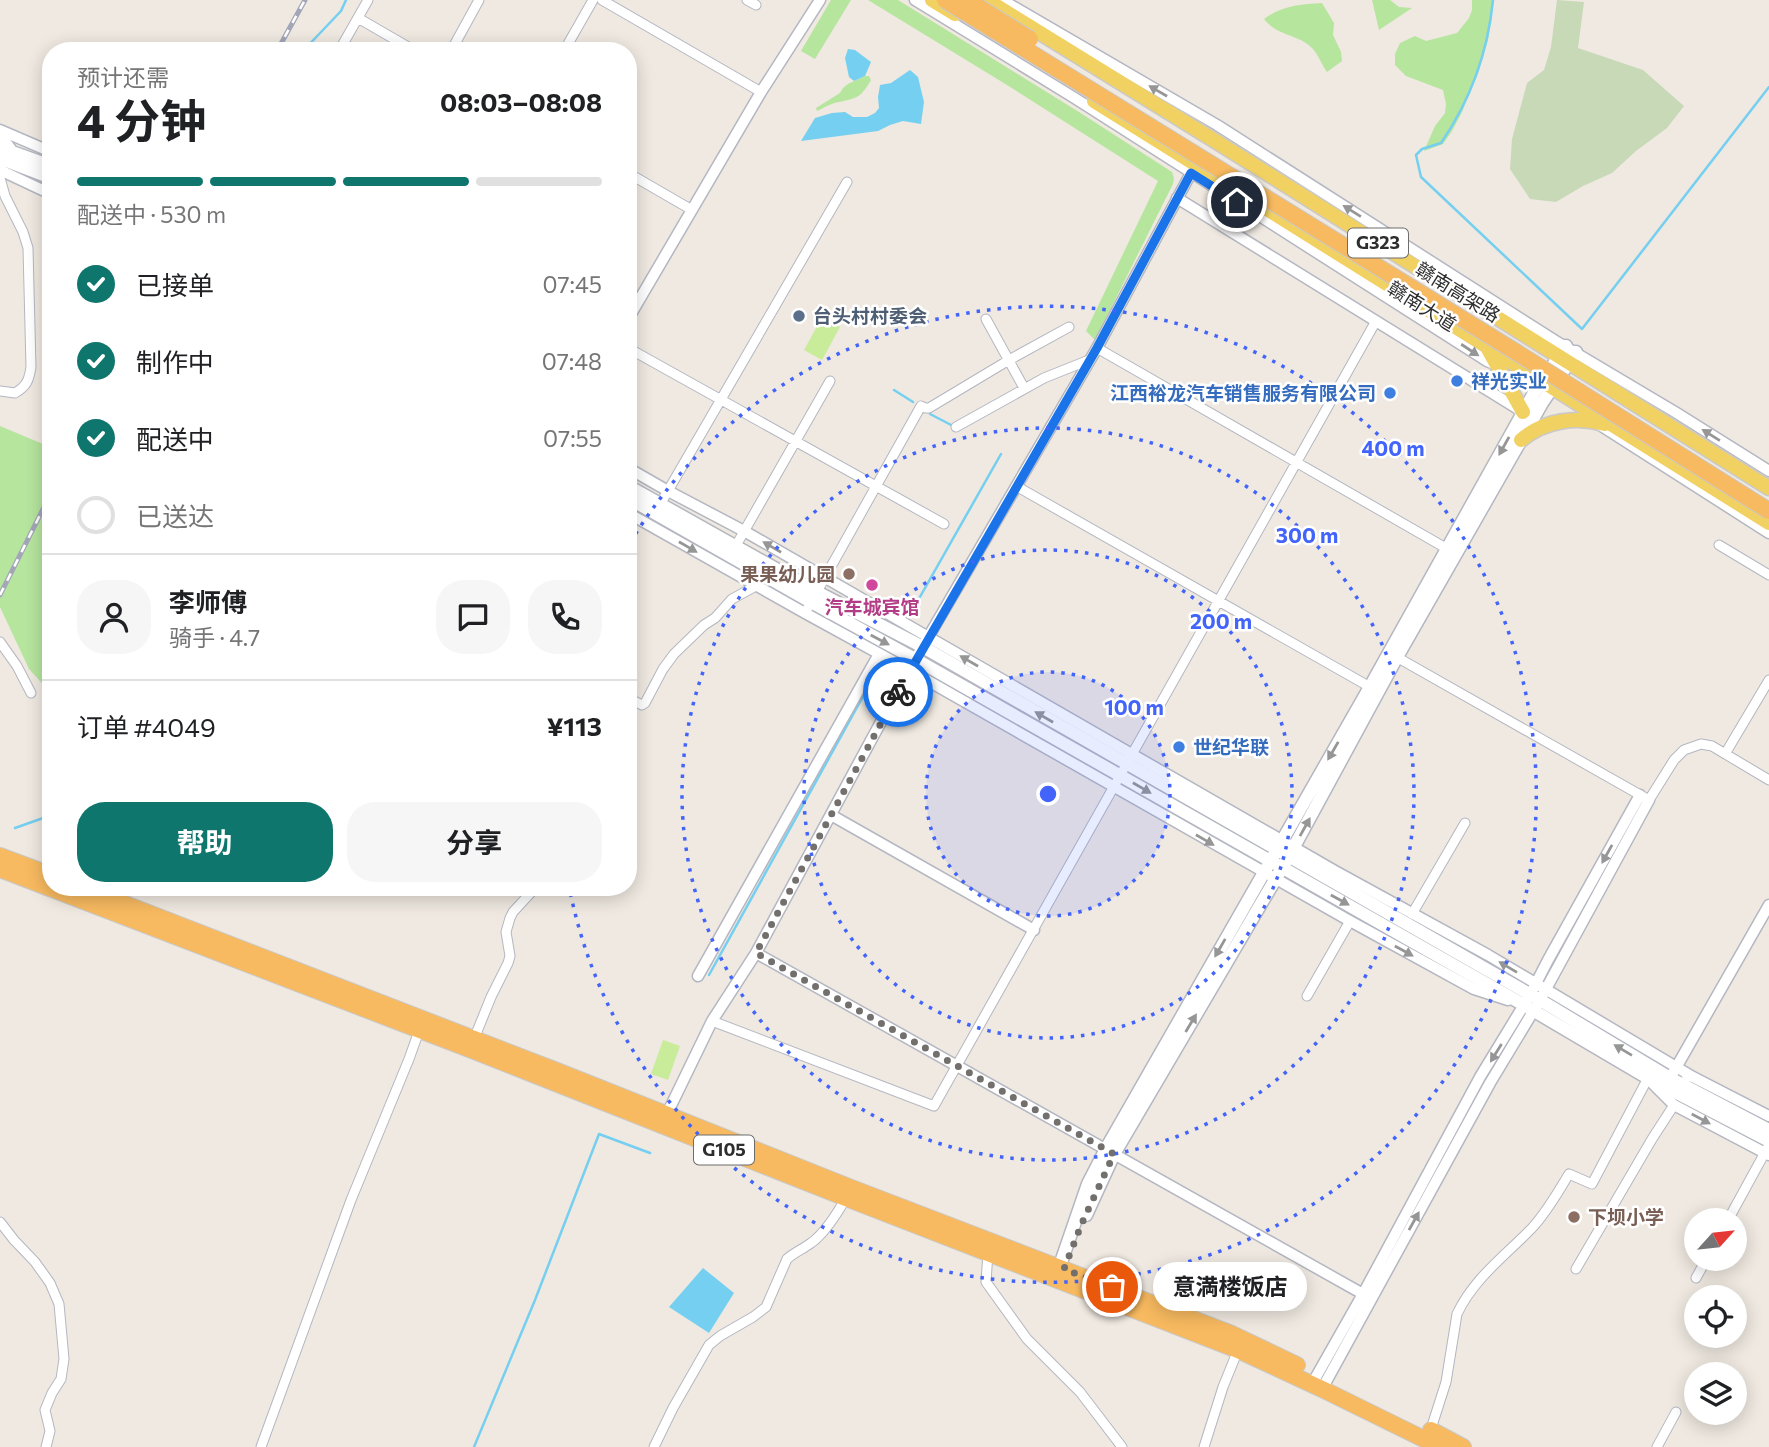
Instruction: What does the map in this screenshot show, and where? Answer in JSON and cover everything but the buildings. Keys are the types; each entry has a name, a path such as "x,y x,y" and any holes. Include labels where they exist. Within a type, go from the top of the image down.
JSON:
{"highway":[{"name":"赣南高架路","path":"945,0 1769,511"},
{"name":"赣南高架路","path":"967,0 1769,499"},
{"name":"G105","path":"3,867 42,874"},
{"name":"G105","path":"3,867 42,882"},
{"name":"G105","path":"77,896 419,1031 849,1187 1320,1382"},
{"name":"G105","path":"104,896 474,1039 846,1198 988,1253 1060,1274 1232,1334 1320,1382 1437,1440 1462,1447"}],"main road":[{"name":"赣南大道","path":"932,0 1769,523"},
{"name":"赣南大道","path":"986,0 1567,355 1769,488"},
{"path":"0,136 12,152 42,163"},
{"path":"0,142 9,162 42,175"},
{"path":"1422,320 1451,324"},
{"path":"1487,348 1523,412"},
{"path":"1110,1151 1292,852 1393,655 1523,412 1567,355"},
{"path":"1451,551 1521,440 1547,383"},
{"path":"1521,440 1528,433 1559,422 1578,420 1594,421 1625,433"},
{"path":"637,495 655,514"},
{"path":"637,503 811,602 912,664 1123,771 1279,844 1535,997 1768,1149"},
{"path":"811,602 926,642 1266,867 1535,997"},
{"path":"1060,1274 1110,1151 1279,844 1370,687 1393,655"},
{"path":"1651,1073 1673,1073 1769,1130"}],"street":[{"path":"344,42 368,0"},
{"path":"456,42 478,0"},
{"path":"569,42 593,0"},
{"path":"602,0 761,92"},
{"path":"637,304 761,92 820,0"},
{"path":"915,0 1073,97 1487,361 1547,383 1594,421 1769,533"},
{"path":"1002,0 1217,125 1554,340 1567,355 1675,411 1769,471"},
{"path":"358,18 399,42"},
{"path":"0,128 17,127"},
{"path":"0,128 42,148"},
{"path":"0,160 2,171 42,190"},
{"path":"664,1120 712,1021 756,953 912,664 1097,348 1191,173"},
{"path":"0,178 27,248 31,367 28,383 23,388 15,393 0,391"},
{"path":"637,178 692,210"},
{"path":"655,514 847,182"},
{"path":"1177,198 1523,412"},
{"path":"986,318 1024,388"},
{"path":"712,1021 934,1106 1376,321"},
{"path":"811,602 921,406 929,408 1069,327"},
{"path":"1097,348 1451,551"},
{"path":"637,353 944,523"},
{"path":"956,427 1024,388 1089,360"},
{"path":"730,556 830,381"},
{"path":"637,473 825,577 926,642"},
{"path":"1016,486 1370,687"},
{"path":"637,513 655,514 730,556 756,586 811,602 879,654 912,664"},
{"path":"1719,544 1769,575"},
{"path":"637,702 642,705 645,703 674,654 732,599 756,586"},
{"path":"0,642 31,693"},
{"path":"698,976 879,654"},
{"path":"1393,655 1645,797"},
{"path":"1725,754 1769,681"},
{"path":"1320,1382 1490,1083 1645,797 1684,750 1701,744 1712,746 1769,779"},
{"path":"831,815 1034,930"},
{"path":"1412,914 1465,823"},
{"path":"1292,852 1488,955 1535,997 1673,1073 1693,1077 1769,1116"},
{"path":"1279,874 1350,922 1474,989 1535,997"},
{"path":"474,1039 508,963 510,956 506,932 510,918 527,896"},
{"path":"1673,1073 1769,905"},
{"path":"1307,996 1350,922"},
{"path":"756,953 1363,1294"},
{"path":"1320,1382 1363,1294 1480,1077 1535,997"},
{"path":"261,1447 351,1200 419,1031"},
{"path":"1437,1440 1457,1314 1462,1304 1472,1287 1533,1226 1569,1174 1592,1184 1651,1073 1674,1105 1768,1149 1735,1208"},
{"path":"1576,1269 1674,1105"},
{"path":"654,1447 709,1345 761,1312 770,1299 787,1259 817,1238 846,1198"},
{"path":"0,1222 35,1262 50,1283 59,1304 64,1359 61,1379 45,1410 50,1431 47,1447"},
{"path":"988,1253 986,1282 1027,1339 1080,1392 1122,1447"},
{"path":"1696,1278 1700,1271"},
{"path":"1204,1447 1238,1350"},
{"path":"1657,1447 1676,1412"}],"green space":[{"path":"831,0 851,0 815,59 801,51"},
{"path":"868,0 898,0 1172,172 1173,184 1095,340 1086,331 1158,181"},
{"path":"1372,0 1390,0 1399,7 1412,8 1379,30"},
{"path":"1472,0 1494,0 1488,40 1479,70 1452,131 1443,144 1424,151 1435,126 1445,113 1443,90 1406,76 1395,65 1395,54 1400,43 1415,36 1426,41 1457,33 1469,18"},
{"path":"1557,0 1584,2 1578,48 1643,70 1684,106 1667,128 1612,173 1556,202 1530,199 1510,169 1512,139 1527,83 1544,70 1551,47"},
{"path":"1322,3 1334,23 1333,35 1342,61 1327,72 1307,43 1276,29 1264,19 1284,8"},
{"path":"869,76 871,80 858,96 817,111 816,108 840,93 848,84"},
{"path":"822,317 840,327 822,360 804,350"},
{"path":"0,426 42,444 42,683 29,669 0,607"},
{"path":"663,1040 680,1046 668,1080 651,1074"}],"water":[{"path":"848,49 855,50 871,62 865,76 854,81 849,77 845,58"},
{"path":"910,70 918,77 924,102 921,124 903,121 878,131 801,141 815,118 832,113 845,112 853,117 867,117 875,113 879,108 880,85 891,83"},
{"path":"703,1268 734,1293 709,1333 669,1307"}],"waterway":[{"path":"312,42 341,11 346,0"},
{"path":"1493,0 1482,57 1461,110 1441,143 1422,149 1416,155 1421,177 1582,329 1769,87"},
{"path":"894,390 913,402"},
{"path":"930,414 955,427"},
{"path":"908,618 1001,454"},
{"path":"709,975 881,664"},
{"path":"15,828 42,818"},
{"path":"474,1447 535,1300 599,1134 650,1153"}],"railway":[{"path":"282,42 305,0"},
{"path":"0,595 42,511"}],"way so far":[{"path":"898,692 756,953 1114,1154 1064,1269 1112,1287"}],"place":[{"name":"台头村村委会","path":"799,316"},
{"name":"祥光实业","path":"1457,381"},
{"name":"江西裕龙汽车销售服务有限公司","path":"1390,393"},
{"name":"果果幼儿园","path":"849,574"},
{"name":"汽车城宾馆","path":"872,585"},
{"name":"世纪华联","path":"1179,747"},
{"name":"下坝小学","path":"1574,1217"},
{"name":"意満楼饭店","path":"1112,1287"}],"route":[{"path":"898,692 1097,348 1191,173 1237,202"}]}
